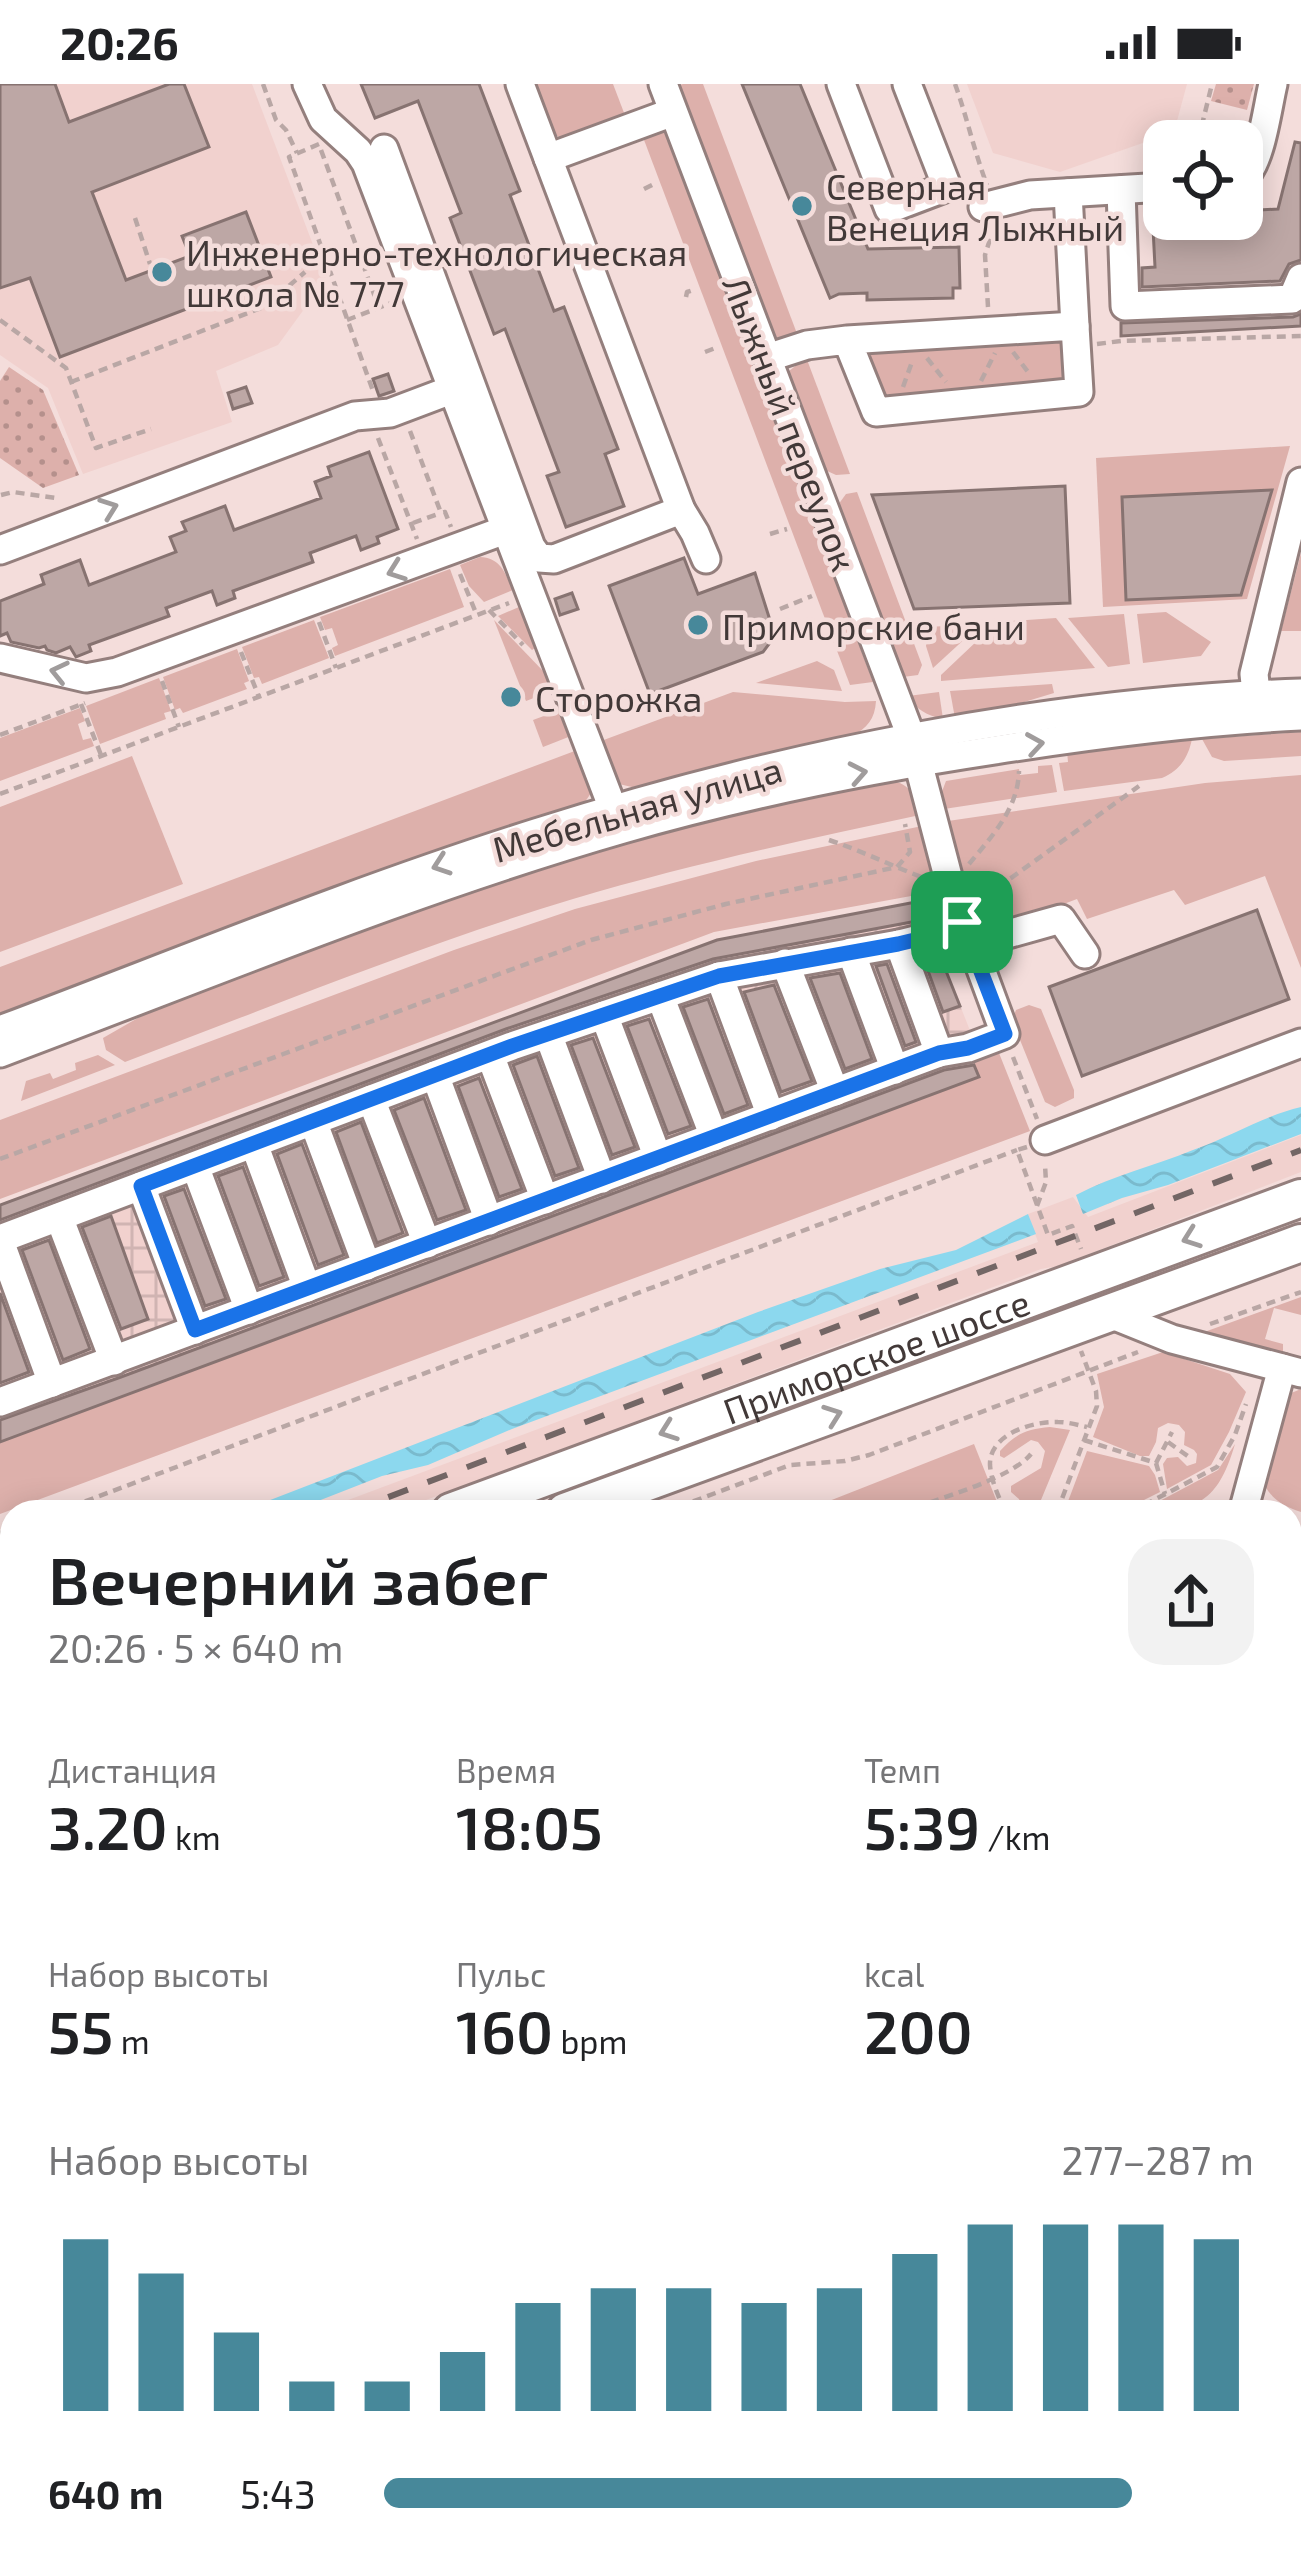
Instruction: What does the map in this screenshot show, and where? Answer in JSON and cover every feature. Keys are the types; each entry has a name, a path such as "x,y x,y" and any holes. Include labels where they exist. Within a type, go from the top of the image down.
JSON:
{"main road":[{"name":"Приморское шоссе","path":"483,1500 1301,1198"},
{"name":"Приморское шоссе","path":"598,1500 1301,1243"}],"street":[{"path":"307,84 323,119 366,163 617,819"},
{"path":"520,84 680,510 706,559"},
{"name":"Лыжный переулок","path":"663,84 915,750 951,888 1005,1034"},
{"path":"841,84 889,209 947,187 915,88"},
{"path":"1263,127 1274,84"},
{"path":"548,158 673,112"},
{"path":"384,149 539,558 554,559 680,510"},
{"path":"989,206 1030,196 1143,188"},
{"path":"1120,190 1125,306 1292,299 1301,278"},
{"path":"847,340 876,412 1078,392 1068,193"},
{"path":"767,358 807,345 847,340 989,331 1076,336"},
{"path":"0,550 66,524 385,422 451,391"},
{"path":"1257,706 1254,674 1301,482"},
{"path":"0,658 86,678 117,673 505,530"},
{"name":"Мебельная улица","path":"1257,706 1301,693"},
{"name":"Мебельная улица","path":"0,1053 617,819 758,772 915,750 977,726 1084,711 1257,706 1301,716"},
{"name":"Мебельная улица","path":"0,1030 383,885 617,819"},
{"path":"52,1383 0,1240 490,1055 719,976 923,938 971,936 1061,919 1085,954"},
{"path":"898,944 939,1053"},
{"path":"851,952 895,1070"},
{"path":"785,963 836,1092"},
{"path":"719,976 771,1116"},
{"path":"660,996 714,1137"},
{"path":"604,1015 658,1158"},
{"path":"548,1034 602,1179"},
{"path":"0,1402 939,1053 1005,1034"},
{"path":"1045,1140 1301,1042"},
{"path":"490,1055 545,1200"},
{"path":"435,1076 489,1221"},
{"path":"371,1100 427,1244"},
{"path":"313,1121 367,1266"},
{"path":"254,1144 307,1288"},
{"path":"195,1166 249,1310"},
{"path":"141,1186 195,1330"},
{"path":"59,1217 114,1360"},
{"path":"1110,1314 1172,1339 1292,1371 1247,1500"}],"path":[{"path":"263,84 276,120 297,153"},
{"path":"955,84 989,206 997,219 985,255 989,331"},
{"path":"1203,120 1212,84"},
{"path":"379,308 319,144 289,157 385,422 420,548"},
{"path":"644,188 656,183"},
{"path":"135,218 150,264"},
{"path":"71,382 266,306 305,272"},
{"path":"686,297 696,289"},
{"path":"347,320 414,294"},
{"path":"0,320 66,368 96,448 151,429"},
{"path":"1076,336 1121,341 1301,336"},
{"path":"975,392 1003,338 1028,371"},
{"path":"899,396 917,345 955,393"},
{"path":"705,352 718,347"},
{"path":"385,422 441,513"},
{"path":"0,495 13,492 56,498 66,524"},
{"path":"411,524 445,512 454,534"},
{"path":"770,534 787,529"},
{"path":"456,563 476,615"},
{"path":"780,608 812,596"},
{"path":"0,794 520,598"},
{"path":"489,610 533,655"},
{"path":"316,616 336,668"},
{"path":"239,645 259,697"},
{"path":"159,675 179,727"},
{"path":"81,704 101,756"},
{"path":"829,840 951,888 995,836 1019,784 1019,764"},
{"path":"971,936 990,898 1004,883 1139,786"},
{"path":"0,1159 591,940 726,904 897,868 910,852 904,824"},
{"path":"1005,1034 1045,1140 1046,1182 1037,1206"},
{"path":"89,1500 1045,1140"},
{"path":"1017,1150 1048,1235 1072,1226 1081,1249"},
{"path":"696,1500 790,1465 869,1455 1301,1292"},
{"path":"1062,1500 1097,1399 1079,1346"},
{"path":"1156,1500 1216,1467 1235,1435 1250,1390"},
{"path":"1000,1500 990,1462 992,1453 1011,1433 1033,1424 1058,1422 1089,1427"},
{"path":"1166,1495 1156,1462 1172,1432"},
{"path":"1084,1440 1156,1462"},
{"path":"1168,1442 1189,1457"},
{"path":"934,1500 1022,1465 1030,1454"}],"shaded area":[{"name":"Инженерно-технологическая школа № 777","path":"0,84 252,84 326,279 278,345 216,371 232,422 83,474 48,388 0,355"},
{"path":"533,84 613,84 626,118 564,140 552,133"},
{"path":"703,84 799,339 775,340 679,85"},
{"path":"967,84 1187,84 1177,120 1143,120 1143,143 1060,172 993,153"},
{"path":"1216,84 1254,84 1247,110 1211,101"},
{"path":"641,132 666,132 873,682 850,685"},
{"path":"1058,341 1066,349 1069,383 899,396 881,394 867,364 872,350"},
{"path":"806,357 850,474 825,470 788,372"},
{"path":"9,367 43,390 79,475 43,488 0,458 0,381"},
{"path":"1290,446 1247,599 1103,607 1096,458"},
{"path":"857,492 922,665 918,675 903,677 838,505 846,494"},
{"path":"1301,553 1301,631 1281,631"},
{"path":"480,557 498,563 513,590 484,602 469,586 460,565"},
{"path":"450,569 464,607 335,656 332,648 338,645 332,628 325,630 320,617"},
{"path":"519,607 535,648 532,650 498,616"},
{"path":"1166,612 1211,642 1201,656 1143,663 1137,614"},
{"path":"1124,614 1130,664 1108,667 1068,618"},
{"path":"1056,618 1095,668 941,681 941,675 997,622"},
{"path":"314,620 329,658 262,684 259,677 254,678 242,647"},
{"path":"494,620 545,673 552,691 526,701"},
{"path":"981,624 933,668 926,646 928,627"},
{"path":"237,649 249,681 244,683 247,689 183,713 180,708 175,710 163,677"},
{"path":"817,661 834,670 842,691 756,683"},
{"path":"159,678 171,711 164,713 166,719 100,744 86,706"},
{"path":"1052,684 1054,693 955,718 950,691"},
{"path":"733,692 876,701 869,722 852,736 636,788 619,784 601,741"},
{"path":"939,692 943,719 922,711 908,696"},
{"path":"80,708 85,721 78,724 83,740 91,738 94,746 0,781 0,738"},
{"path":"560,710 571,736 543,747 533,720"},
{"path":"1301,732 1301,756 1224,761 1212,757 1202,739"},
{"path":"1192,739 1182,763 1162,778 1064,791 1059,763 1068,762 1067,752"},
{"path":"580,749 593,790 585,802 422,855 0,1013 0,967"},
{"path":"132,756 183,884 0,952 0,807"},
{"path":"1052,765 1057,792 944,809 941,794 946,781 1019,769 1020,775 1038,773 1038,766"},
{"path":"1301,775 1301,968 1265,876 1185,905 1174,890 1087,919 1077,899 1000,928 977,923 948,821 1205,783"},
{"path":"890,781 908,788 920,815 702,864 573,899 403,956 125,1062 106,1050 103,1038 157,1007 435,902 633,841"},
{"path":"922,826 944,890 714,932 0,1199 0,1120 575,909 756,861"},
{"path":"921,901 971,1033 964,1037 979,1077 0,1442 0,1204 716,940"},
{"path":"1029,1005 1041,1009 1074,1090 1074,1098 1055,1107 1045,1102 1012,1020 1016,1010"},
{"path":"997,1048 1030,1131 38,1500 0,1500 0,1442 978,1078 971,1057"},
{"path":"98,1055 115,1065 21,1101 26,1081 50,1073 53,1079 76,1070 75,1063"},
{"path":"1301,1135 1301,1172 1058,1266 426,1500 348,1500 1038,1242 1028,1214 1073,1197 1088,1217"},
{"path":"1301,1297 1301,1315 1274,1308 1265,1339 1283,1344 1283,1356 1196,1335"},
{"path":"1163,1352 1230,1374 1246,1392 1211,1465 1167,1489 1163,1464 1167,1458 1178,1457 1187,1466 1196,1463 1197,1454 1184,1445 1185,1432 1179,1425 1158,1428 1149,1456 1093,1437 1104,1407 1097,1374"},
{"path":"1301,1389 1301,1500 1277,1500 1259,1475 1284,1396"},
{"path":"1035,1429 1070,1430 1041,1500 1019,1500 1011,1486 1041,1468 1045,1451 1031,1440 1004,1458 1000,1451"},
{"path":"974,1444 996,1500 832,1500"},
{"path":"1235,1444 1221,1479 1202,1500 1162,1500 1218,1470"},
{"path":"1087,1451 1149,1466 1160,1492 1144,1500 1069,1500"}],"water":[{"path":"1301,1107 1301,1134 1083,1214 1076,1195"},
{"path":"1028,1214 1036,1234 512,1429 428,1465 382,1476 321,1500 270,1500 758,1312 880,1269 956,1250"}],"building":[{"path":"0,84 55,84 69,122 169,84 184,84 209,147 92,192 126,280 190,256 182,236 246,212 271,277 60,357 30,278 0,288"},
{"path":"361,84 479,84 520,191 510,195 554,311 564,307 618,449 605,454 624,506 566,527 547,476 559,472 505,329 494,334 450,218 461,213 418,101 375,118"},
{"path":"742,84 800,84 868,249 959,247 960,288 953,288 953,298 867,300 867,293 830,298"},
{"path":"1295,142 1301,143 1301,260 1289,264 1280,281 1142,287 1142,268 1155,267 1154,240 1263,240 1263,210 1278,209"},
{"path":"1301,314 1301,326 1121,336 1121,323"},
{"path":"388,374 394,391 379,396 373,379"},
{"path":"246,387 252,403 233,409 228,393"},
{"path":"369,452 398,529 377,537 379,543 361,550 356,536 310,553 313,562 233,591 235,598 217,605 212,591 166,608 169,616 89,645 91,651 76,657 70,647 56,653 45,646 11,642 7,633 0,636 0,601 44,584 41,575 80,560 89,585 176,552 170,537 186,531 182,522 225,506 234,530 321,498 315,482 331,476 328,467"},
{"path":"1065,486 1070,603 914,609 872,495"},
{"path":"1272,490 1241,595 1126,600 1122,497"},
{"name":"Приморские бани","path":"684,558 698,594 755,573 775,636 763,652 650,694 609,586"},
{"path":"572,593 578,609 560,615 555,599"},
{"path":"921,901 925,918 917,921 713,959 506,1029 0,1220 0,1205 717,940"},
{"path":"1257,910 1289,999 1082,1076 1049,987"},
{"path":"938,951 960,1006 943,1012 923,957"},
{"path":"887,964 916,1042 905,1046 876,966"},
{"path":"840,973 872,1059 845,1069 810,978"},
{"path":"774,985 812,1081 781,1092 744,992"},
{"path":"708,999 748,1105 724,1114 683,1007"},
{"path":"649,1019 691,1126 668,1134 627,1026"},
{"path":"593,1038 635,1147 612,1155 571,1045"},
{"path":"537,1056 579,1168 555,1176 513,1065"},
{"path":"974,1065 979,1077 0,1442 0,1420 944,1070"},
{"path":"479,1078 522,1189 499,1197 458,1086"},
{"path":"424,1098 466,1210 437,1220 394,1110"},
{"path":"361,1122 403,1233 377,1243 336,1132"},
{"path":"302,1144 344,1255 318,1265 277,1154"},
{"path":"243,1167 284,1277 259,1286 218,1176"},
{"path":"184,1189 226,1299 205,1306 164,1196"},
{"path":"111,1216 148,1319 121,1329 82,1227"},
{"path":"49,1240 90,1349 63,1360 22,1250"},
{"path":"0,1293 29,1372 0,1383"}],"railway":[{"path":"381,1500 1301,1150"}],"place":[{"name":"Северная Венеция Лыжный","path":"802,206"},
{"name":"Инженерно-технологическая школа № 777","path":"162,272"},
{"name":"Приморские бани","path":"698,625"},
{"name":"Сторожка","path":"511,697"}],"route":[{"path":"962,922 1005,1034 939,1053 195,1330 141,1186 512,1046 719,976 898,944 962,922"}]}
